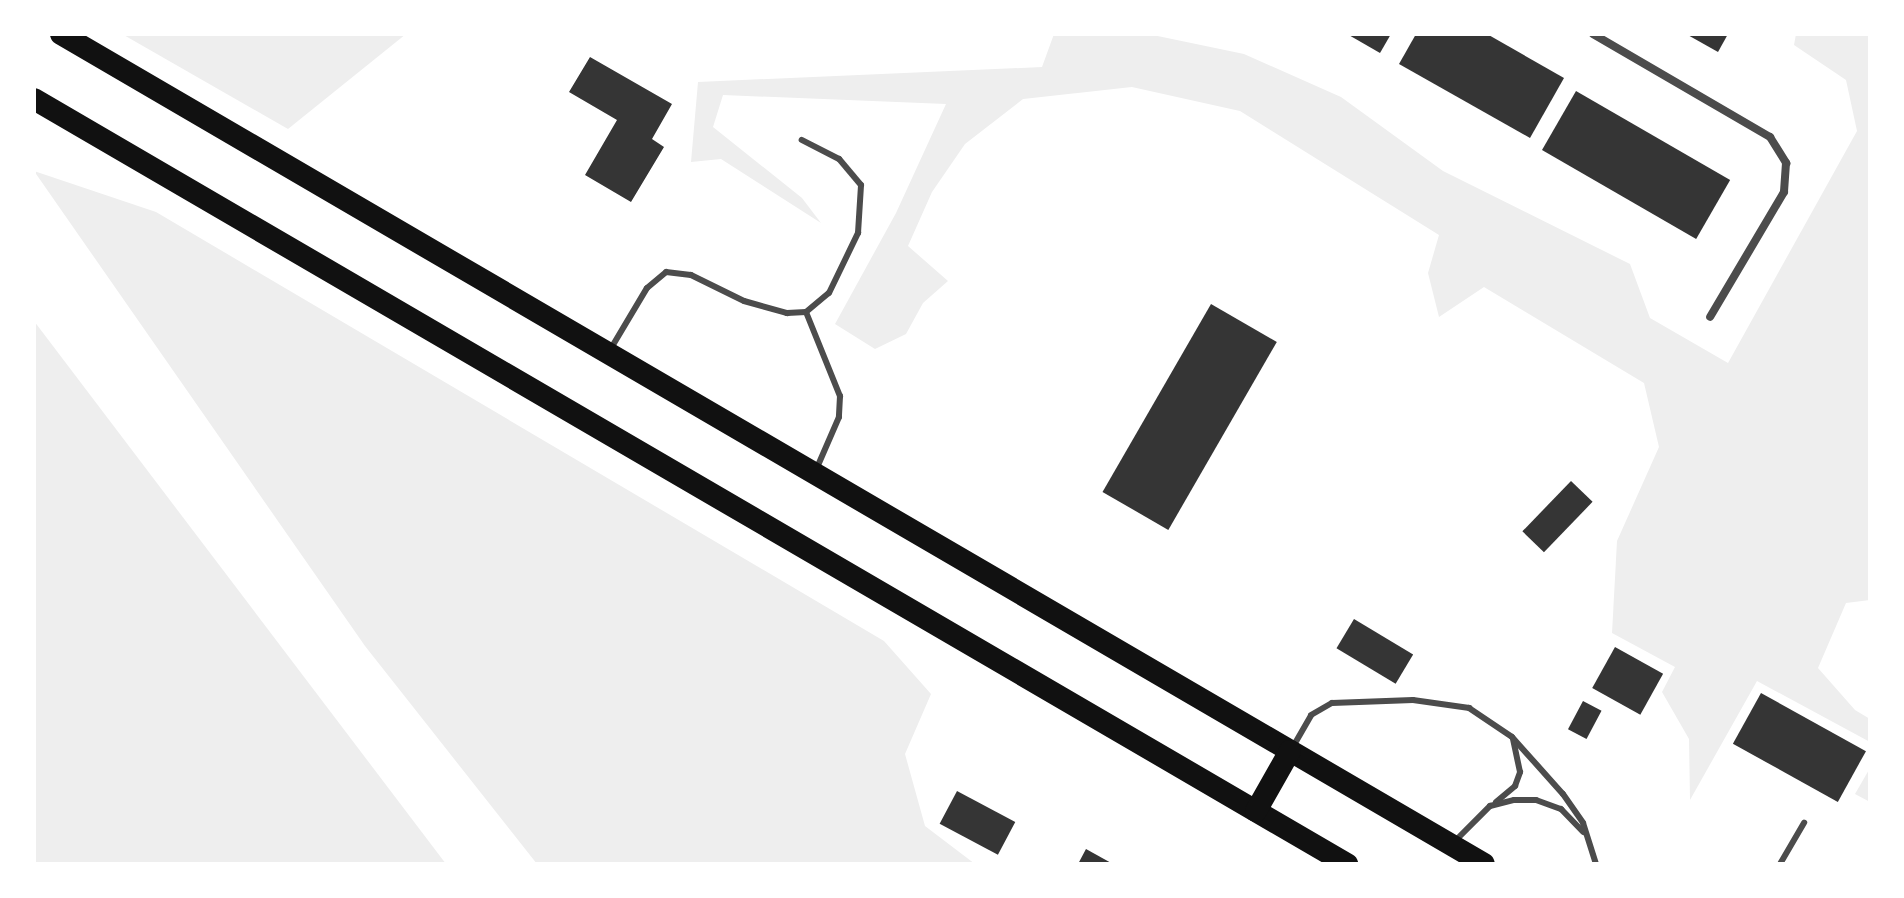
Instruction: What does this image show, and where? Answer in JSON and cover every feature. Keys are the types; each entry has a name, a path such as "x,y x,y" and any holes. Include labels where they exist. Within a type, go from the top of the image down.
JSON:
{"highway":[{"path":"61,34 1484,864"},
{"path":"34,99 1347,864"},
{"path":"1256,811 1290,751"}],"street":[{"path":"1593,34 1770,137 1786,163 1784,192 1710,317"}],"lane":[{"path":"608,353 647,288 666,272 691,275 768,310 806,312 829,293 858,233 863,199 853,171 802,140"},
{"path":"806,312 840,396 839,417 815,473"},
{"path":"1290,751 1311,715 1347,701 1451,703 1485,716 1512,737 1563,794 1583,823 1596,864"},
{"path":"1451,845 1515,786 1520,772 1512,737"},
{"path":"1490,806 1536,800 1561,809 1580,825 1594,853"},
{"path":"1780,864 1804,823"}],"shaded area":[{"path":"122,34 406,34 288,129"},
{"path":"1054,34 1148,34 1244,54 1341,97 1443,171 1630,264 1650,318 1728,363 1857,131 1846,80 1794,45 1796,34 1870,34 1870,600 1846,603 1818,668 1855,710 1870,719 1870,742 1757,681 1690,800 1689,739 1662,692 1675,667 1612,633 1617,541 1659,447 1644,383 1484,287 1439,317 1428,273 1439,235 1240,111 1132,87 1023,99 965,144 932,192 908,246 948,281 923,303 906,334 875,349 835,324 896,213 946,104 723,95 713,127 802,198 821,223 721,159 691,162 698,82 1042,67"},
{"path":"34,171 156,212 884,641 931,694 905,754 925,826 975,864 537,864 365,646"},
{"path":"34,321 446,864 34,864"},
{"path":"1870,768 1870,802 1855,794"}],"building":[{"path":"1347,34 1391,34 1380,53"},
{"path":"1416,34 1487,34 1564,78 1530,138 1399,64"},
{"path":"1686,34 1728,34 1718,52"},
{"path":"590,57 672,104 652,139 664,147 631,202 585,175 617,120 569,92"},
{"path":"1576,91 1730,180 1696,239 1542,150"},
{"path":"1211,304 1277,342 1168,530 1102,492"},
{"path":"1571,481 1593,502 1544,552 1522,531"},
{"path":"1354,619 1413,655 1396,684 1336,648"},
{"path":"1615,647 1663,674 1640,715 1592,688"},
{"path":"1761,693 1866,751 1838,802 1733,744"},
{"path":"1583,701 1602,711 1587,739 1568,729"},
{"path":"957,791 1015,822 998,855 940,824"},
{"path":"1086,849 1113,864 1078,864"}]}
